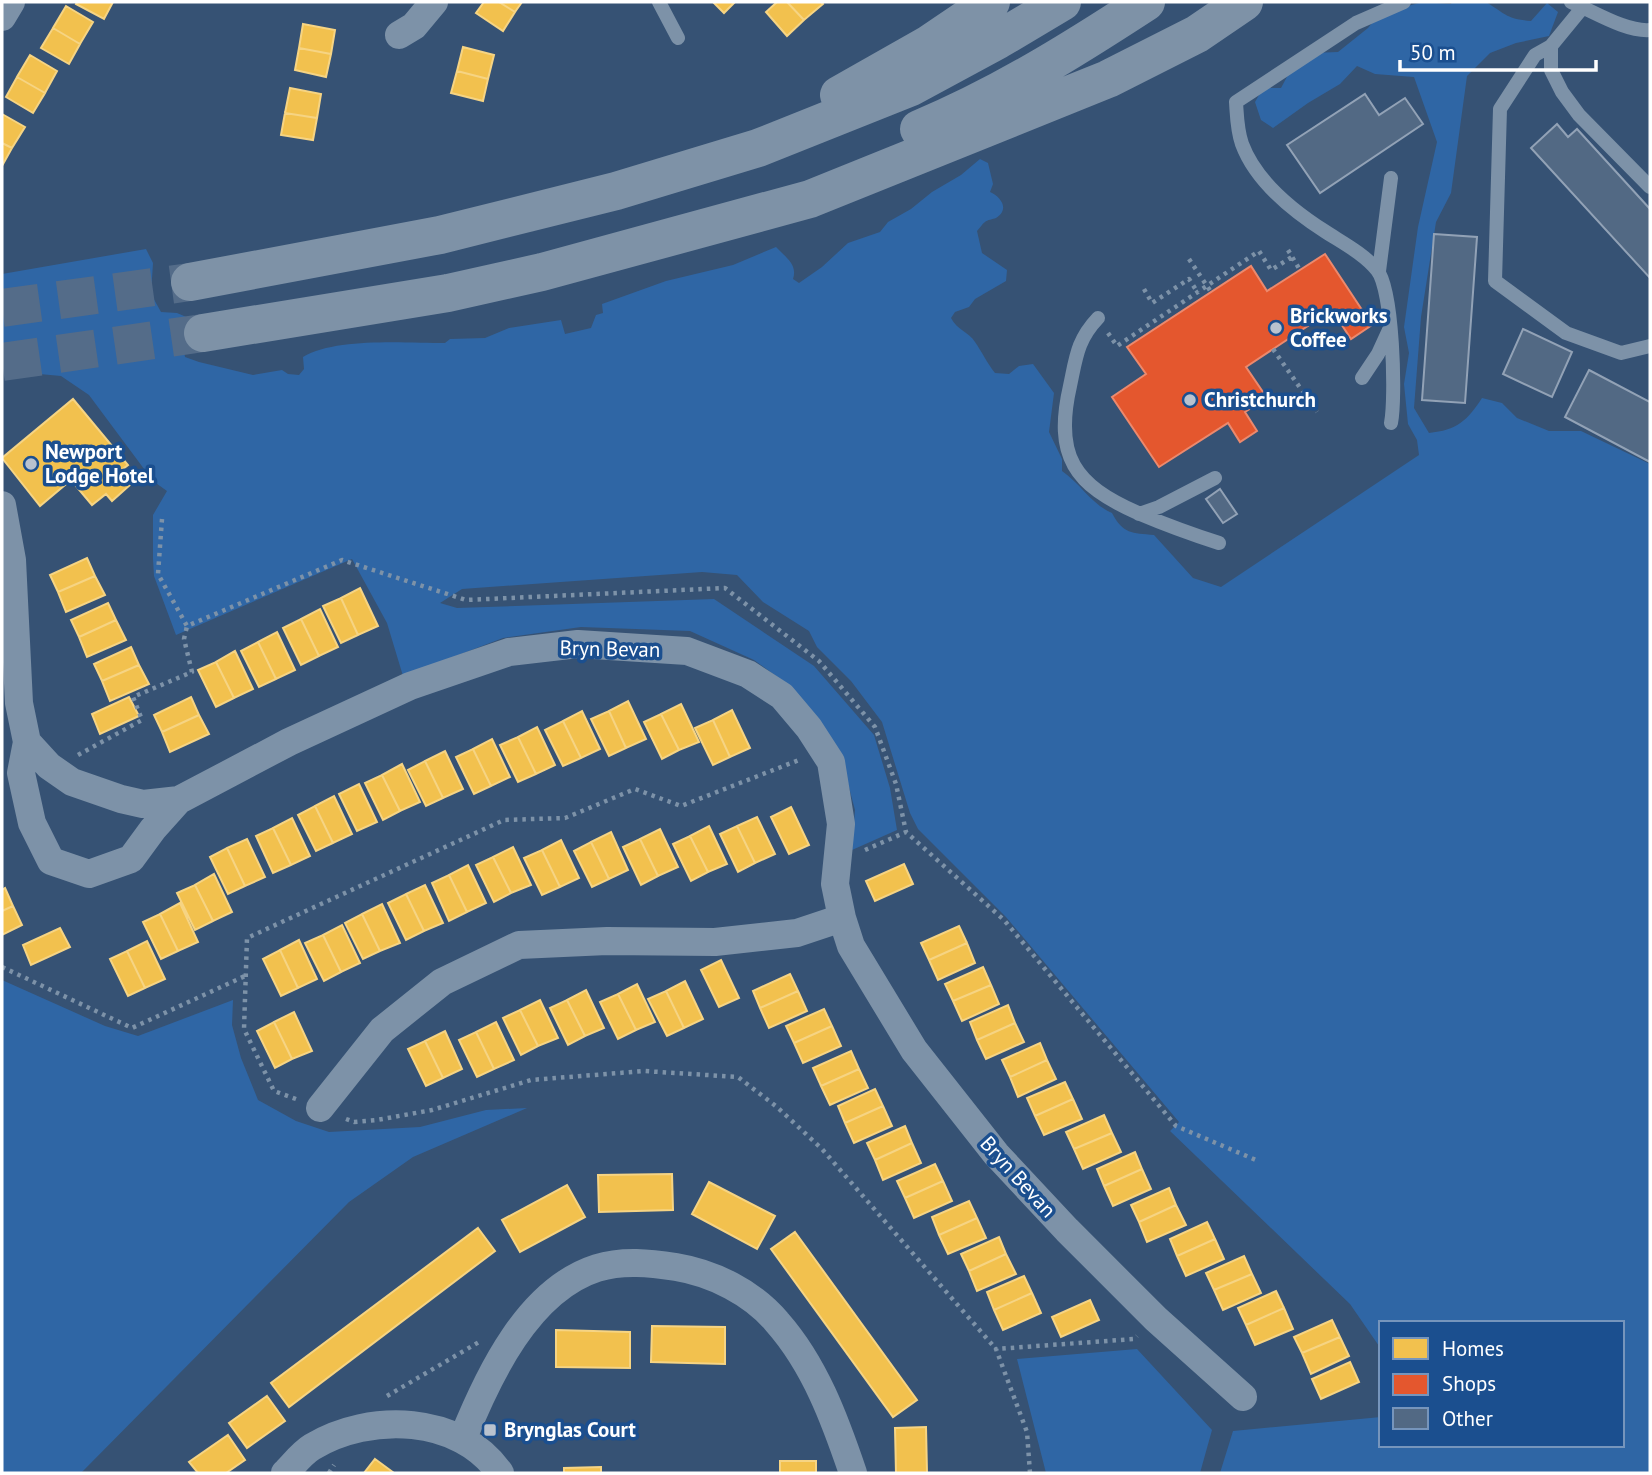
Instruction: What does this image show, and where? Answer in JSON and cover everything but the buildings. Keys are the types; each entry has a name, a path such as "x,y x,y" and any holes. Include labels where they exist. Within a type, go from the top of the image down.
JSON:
{"highway":[{"path":"904,75 929,44 991,2"},
{"path":"190,282 440,235 616,191 758,148 904,75 999,40 1062,2"},
{"path":"936,136 955,114 1077,47 1146,2"},
{"path":"203,333 448,293 625,250 936,136 1108,79 1197,34 1244,2"}],"street":[{"path":"2,17 11,2"},
{"path":"399,35 414,26 435,2"},
{"name":"Bryn Bevan","path":"2,505 12,560 19,703 27,742 22,773 32,822 51,862 89,874 131,859 179,800 289,742 410,686 509,652 578,644 687,651 748,674 782,696 831,762 841,824 835,884 842,918 851,946 914,1050 946,1094 1067,1230 1156,1319 1244,1397"},
{"name":"Bryn Bevan","path":"27,742 53,769 72,782 143,804 179,800"},
{"path":"320,1108 382,1030 442,982 519,945 607,941 715,942 797,933 842,918"},
{"path":"463,1438 481,1394 525,1320 557,1289 597,1268 644,1262 691,1269 726,1283 737,1288 777,1321 824,1392 853,1473"},
{"path":"285,1473 310,1448 335,1435 368,1427 404,1424 436,1429 463,1438 491,1460 500,1473"}],"lane":[{"path":"659,2 678,38"},
{"path":"1379,271 1364,257 1313,224 1272,191 1255,169 1242,145 1236,102 1356,23 1404,2"},
{"path":"1650,30 1609,19 1577,4 1551,46 1535,55 1500,109 1494,281 1566,333 1621,353 1650,346"},
{"path":"1551,46 1551,71 1562,92 1579,115 1650,187"},
{"path":"1391,178 1379,271 1387,298 1390,329 1394,397 1391,423"},
{"path":"1098,318 1080,342 1065,414 1065,443 1077,470 1093,490 1139,514 1219,543"},
{"path":"1362,379 1390,329"},
{"path":"1139,514 1159,507 1214,478"}],"path":[{"path":"1288,250 1300,270"},
{"path":"1098,318 1117,346 1198,293 1209,289 1259,251 1271,270 1292,257"},
{"path":"1189,259 1209,289"},
{"path":"1143,289 1152,303 1189,279 1198,293"},
{"path":"1273,349 1317,412"},
{"path":"53,769 142,720 133,697 192,672 184,639 187,626 158,573 162,519"},
{"path":"187,626 342,560 466,600 725,589 819,661 875,727 896,784 906,832 1003,920 1176,1126 1256,1160"},
{"path":"823,751 681,806 635,789 565,818 504,820 247,938 244,1029 274,1091 354,1122 432,1110 531,1080 644,1071 738,1077 778,1107 822,1149 996,1349 1027,1432 1030,1473"},
{"path":"2,967 132,1028 246,976"},
{"path":"996,1349 1134,1339 1156,1319"},
{"path":"378,1402 482,1341 517,1333"}],"shaded area":[{"path":"1423,2 1486,2 1511,17 1531,21 1547,3 1558,12 1549,36 1516,43 1490,53 1467,76 1451,193 1436,222 1421,317 1414,408 1429,433 1439,432 1460,423 1482,398 1502,403 1517,418 1549,431 1581,431 1650,464 1650,1473 1220,1473 1233,1431 1379,1417 1379,1447 1624,1447 1624,1321 1379,1321 1379,1346 1350,1304 1170,1131 1179,1122 1006,917 918,829 910,813 882,722 851,681 817,647 809,631 763,602 737,575 702,572 462,589 440,603 457,608 714,599 814,666 874,735 890,788 897,830 852,850 855,810 843,765 787,684 754,660 690,631 581,627 503,638 403,676 387,623 352,559 176,635 154,576 153,515 167,491 153,481 89,395 61,376 29,373 6,350 2,340 2,274 146,249 153,263 151,294 161,312 177,313 191,319 191,340 183,345 185,357 253,375 282,370 288,374 299,375 304,369 303,357 334,346 392,342 445,343 450,339 485,338 509,328 561,320 565,334 591,328 596,315 603,313 602,304 666,281 733,265 776,247 792,265 793,279 799,283 822,267 848,243 880,232 888,222 961,175 980,159 988,163 993,184 990,192 998,197 1003,211 996,218 986,221 977,231 982,253 1007,270 1006,281 975,299 969,307 955,312 951,318 972,339 995,373 1009,374 1019,366 1033,364 1054,393 1049,432 1062,459 1062,471 1098,504 1112,513 1124,529 1154,535 1193,578 1221,587 1419,455 1417,440 1408,424 1404,384 1409,353 1404,327 1418,227 1437,142 1414,77 1375,74 1357,66 1340,84 1273,128 1261,120 1255,102 1263,88 1281,88 1289,73 1312,53 1338,52 1368,28 1380,13"},
{"path":"2,980 105,1026 138,1036 233,1000 232,1025 241,1058 258,1100 296,1121 329,1132 420,1127 486,1110 527,1108 413,1157 349,1202 81,1473 2,1473"},
{"path":"1137,1349 1212,1430 1200,1473 1046,1473 1017,1359"}],"tunnel":[{"path":"2,308 190,282"},
{"path":"2,362 203,333"}],"place":[{"name":"Brickworks Coffee","path":"1276,328"},
{"name":"Christchurch","path":"1190,400"},
{"name":"Newport Lodge Hotel","path":"31,464"},
{"name":"Brynglas Court","path":"490,1430"}]}
